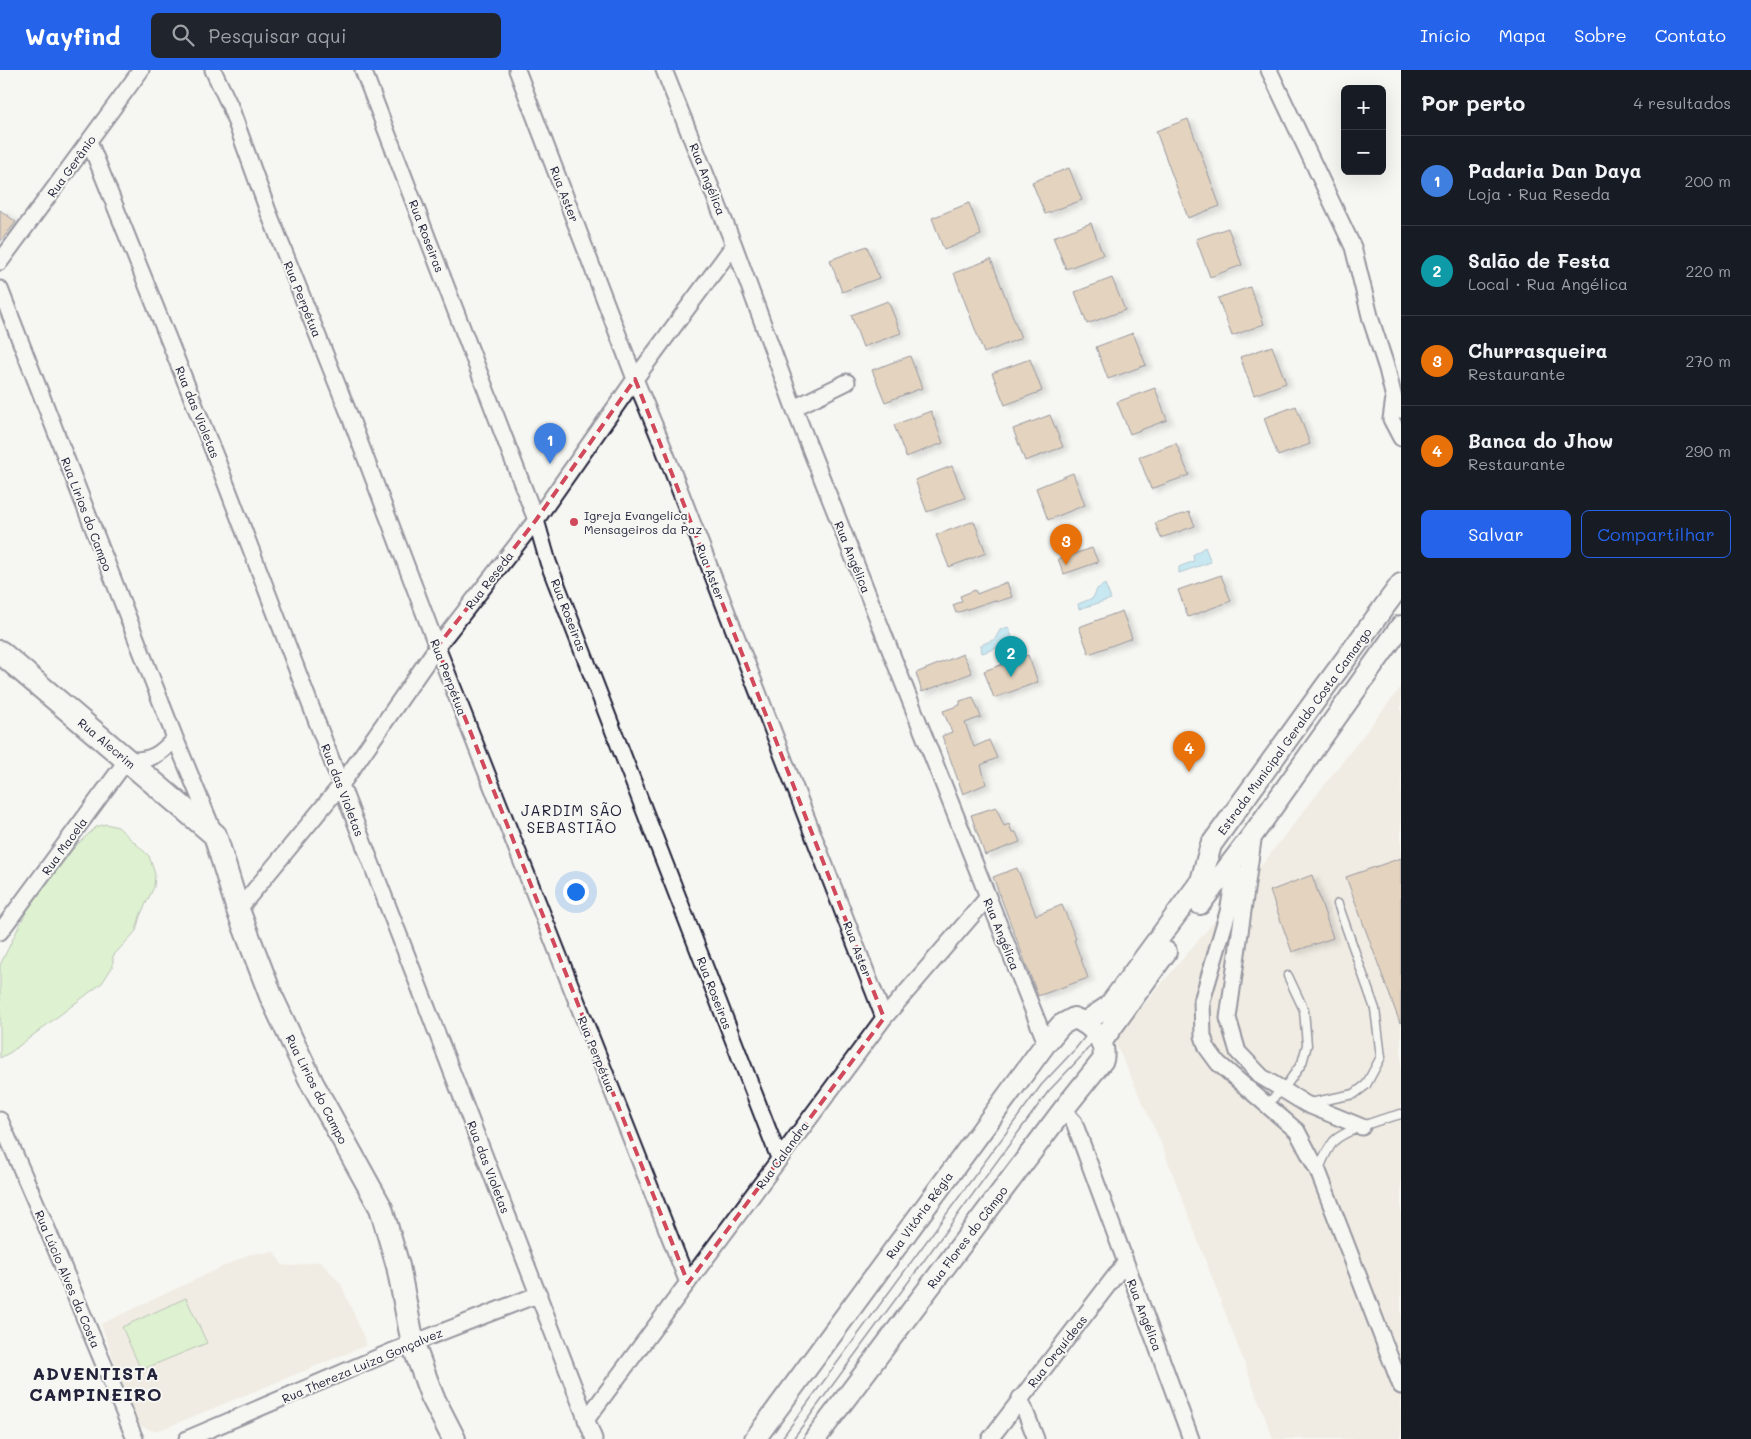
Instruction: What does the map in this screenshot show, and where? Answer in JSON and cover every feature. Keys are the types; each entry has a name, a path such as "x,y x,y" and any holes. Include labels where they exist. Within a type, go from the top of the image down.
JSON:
{"main road":[{"name":"Rua Alecrim","path":"0,652 215,835"},
{"name":"Rua Lirios do Campo","path":"215,835 238,910 271,996 312,1083 381,1208 398,1266 413,1344 432,1396 454,1439"}],"street":[{"name":"Rua Gerânio","path":"0,262 141,70"},
{"name":"Rua Perpétua","path":"213,70 230,106 268,211 349,414 437,647 688,1283"},
{"name":"Rua Roseiras","path":"363,70 536,520 552,571 780,1158"},
{"name":"Rua Aster","path":"517,70 635,379 660,439 884,1018"},
{"name":"Rua Angélica","path":"664,70 734,245 794,408 1046,1043"},
{"path":"1269,70 1353,247 1371,320 1397,404 1391,419 1401,438"},
{"name":"Rua das Violetas","path":"89,141 218,463 594,1439"},
{"name":"Rua Reseda","path":"238,910 341,785 437,647 536,520 635,379 734,245"},
{"name":"Rua Lirios do Campo","path":"0,289 175,738 215,835"},
{"path":"794,408 847,382"},
{"name":"Estrada Municipal Geraldo Costa Camargo","path":"1094,1032 1109,1006 1202,881 1211,845 1401,584"},
{"name":"Estrada Municipal Geraldo Costa Camargo","path":"1094,1032 1234,860 1401,626"},
{"path":"127,760 142,760 155,757 175,738"},
{"name":"Rua Macela","path":"0,932 127,760"},
{"path":"1254,833 1228,1018 1238,1052 1262,1077 1306,1104 1362,1127"},
{"path":"1211,845 1234,860 1234,878 1228,912 1202,1001 1203,1036 1207,1048 1218,1063 1297,1131 1318,1171 1401,1386"},
{"name":"Rua Calandra","path":"586,1420 884,1018 988,897"},
{"name":"Rua Vitória Régia","path":"755,1439 1046,1043 1061,1025 1074,1018 1094,1032"},
{"name":"Rua Flores do Câmpo","path":"815,1439 1063,1110 1103,1060 1104,1052 1094,1032"},
{"name":"Rua Angélica","path":"1063,1110 1074,1122 1191,1439"},
{"name":"Rua Lúcio Alves da Costa","path":"0,1120 135,1439"},
{"name":"Rua Orquídeas","path":"990,1439 1125,1263"},
{"name":"Rua Thereza Luiza Gonçalvez","path":"187,1439 413,1344 539,1294"},
{"path":"1020,1398 1036,1439"}],"lane":[{"path":"1306,1104 1354,1094 1366,1085 1381,1057 1375,1009 1338,904"},
{"path":"1266,1104 1283,1090 1302,1063 1307,1045 1304,1010 1288,976"},
{"path":"787,1439 1045,1088 1079,1052 1094,1032"},
{"path":"1318,1171 1325,1154 1336,1140 1362,1127 1401,1114"}],"highlighted area":[{"path":"635,379 884,1018 688,1283 437,647 536,520"}],"shaded area":[{"path":"1401,687 1401,1439 1273,1439 1161,1143 1114,1040 1257,871"},
{"path":"275,1252 282,1265 294,1266 320,1261 341,1284 367,1345 165,1428 154,1431 137,1424 101,1324 250,1254"}],"green space":[{"path":"106,824 118,827 149,856 155,874 154,887 140,916 136,931 113,956 113,966 102,983 11,1052 0,1058 0,965 27,910 66,855 96,827"},
{"path":"186,1298 207,1343 141,1370 122,1327"}],"water":[{"path":"1205,547 1211,562 1179,573 1179,567 1194,561 1193,555"},
{"path":"1105,584 1111,599 1079,609 1078,604 1093,598 1097,589"},
{"path":"1008,627 1014,642 982,653 981,645 995,639 1000,630"}],"building":[{"path":"1188,119 1220,206 1188,218 1156,131"},
{"path":"1069,168 1082,200 1045,214 1032,182"},
{"path":"969,203 981,235 944,250 932,218"},
{"path":"0,210 16,222 0,242"},
{"path":"1091,223 1103,255 1066,269 1053,237"},
{"path":"1228,228 1242,265 1210,277 1196,239"},
{"path":"867,246 879,278 842,292 830,260"},
{"path":"991,259 1021,338 984,353 954,273"},
{"path":"1112,278 1125,310 1087,324 1075,292"},
{"path":"1250,287 1264,324 1232,336 1218,298"},
{"path":"888,301 901,333 863,347 851,315"},
{"path":"1133,333 1146,365 1108,379 1096,347"},
{"path":"1272,346 1286,383 1254,395 1240,357"},
{"path":"910,356 922,388 885,402 872,370"},
{"path":"1030,359 1042,391 1005,405 992,373"},
{"path":"1155,388 1167,420 1130,434 1117,402"},
{"path":"1296,406 1310,444 1278,456 1264,418"},
{"path":"931,411 943,443 906,457 894,425"},
{"path":"1050,415 1063,447 1025,461 1013,429"},
{"path":"1176,443 1189,475 1151,489 1139,457"},
{"path":"952,466 965,498 927,512 915,480"},
{"path":"1073,473 1085,505 1048,520 1036,488"},
{"path":"1189,512 1195,526 1161,538 1155,523"},
{"path":"974,521 986,553 949,567 936,535"},
{"path":"1092,548 1098,562 1064,574 1058,559"},
{"path":"1221,575 1231,601 1188,617 1178,590"},
{"path":"1007,582 1012,597 996,602 995,600 956,613 953,605 962,601 960,596 975,590 977,594"},
{"path":"1122,611 1132,638 1089,654 1079,627"},
{"path":"963,654 972,673 922,692 916,673"},
{"path":"1028,655 1038,682 994,698 984,671"},
{"path":"973,697 981,717 965,723 974,747 989,740 997,758 981,765 986,784 963,794 942,736 952,732 943,711 960,705 960,701"},
{"path":"996,807 1004,826 1009,824 1012,832 1016,832 1020,842 985,855 971,815"},
{"path":"1401,858 1401,1022 1400,1023 1346,877"},
{"path":"1017,868 1036,915 1062,905 1076,939 1074,940 1088,978 1038,996 993,877"},
{"path":"1312,875 1333,938 1292,952 1270,891"}],"place":[{"name":"Padaria Dan Daya","path":"550,464"},
{"name":"Igreja Evangelica Mensageiros da Paz","path":"574,522"},
{"name":"Churrasqueira","path":"1066,565"},
{"name":"Salão de Festa","path":"1011,677"},
{"name":"Banca do Jhow","path":"1189,772"}],"district":[{"name":"JARDIM SÃO SEBASTIÃO","path":"572,818"},
{"name":"ADVENTISTA CAMPINEIRO","path":"96,1384"}]}
